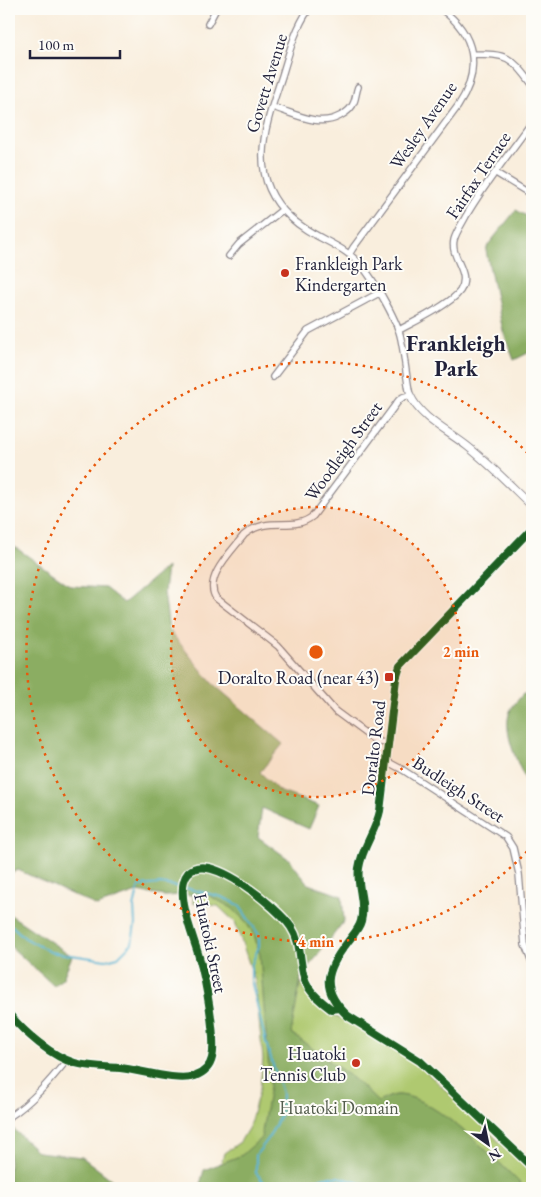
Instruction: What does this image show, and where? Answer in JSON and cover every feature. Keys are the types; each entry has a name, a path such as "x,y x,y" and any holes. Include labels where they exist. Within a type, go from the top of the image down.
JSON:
{"street":[{"path":"208,24 216,9"},
{"name":"Govett Avenue","path":"309,9 298,28 292,44 265,130 262,160 270,190 282,210 302,228 350,253 367,272 399,330 410,395 421,412 468,447 532,506"},
{"name":"Wesley Avenue","path":"350,253 463,98 471,81 472,54 466,36 461,28 441,9"},
{"path":"472,54 494,54 510,59 523,71 532,84"},
{"path":"272,107 312,120 328,120 343,115 349,110 353,104 358,87"},
{"name":"Fairfax Terrace","path":"399,330 451,300 462,288 464,274 455,255 454,240 474,202 532,122"},
{"path":"496,173 532,195"},
{"path":"229,256 239,244 282,210"},
{"path":"273,377 308,331 379,293"},
{"name":"Woodleigh Street","path":"388,744 377,742 334,711 278,646 216,598 212,582 214,575 244,535 250,531 265,524 302,523 314,516 399,400 403,396 410,395"},
{"name":"Doralto Road","path":"340,1008 330,990 328,978 333,962 360,923 363,905 358,870 363,851 378,822 396,679 400,666 532,528"},
{"name":"Budleigh Street","path":"386,763 403,770 506,837 513,848 519,874 525,945 532,963"},
{"name":"Huatoki Street","path":"9,1014 28,1034 67,1060 88,1066 131,1069 183,1078 196,1076 206,1069 212,1058 213,1050 202,968 183,901 185,879 195,869 207,868 215,870 237,881 264,900 286,920 300,946 303,973 310,989 331,1009 340,1008 348,1016 408,1052 433,1072 532,1167"},
{"path":"9,1117 21,1109 48,1083 67,1060"}],"green space":[{"path":"516,210 532,219 532,351 514,360 503,331 486,251 488,245"},
{"path":"9,543 71,586 105,588 124,603 167,567 164,592 169,630 212,683 283,744 260,772 279,791 319,806 309,829 262,808 258,837 290,860 308,884 342,896 344,921 302,973 291,1033 354,1079 378,1102 400,1095 431,1107 484,1148 525,1188 199,1188 204,1170 242,1155 261,1138 270,1086 260,955 254,935 245,921 232,908 206,894 165,896 137,892 97,906 18,870 9,874"},
{"path":"523,694 532,694 532,794 518,764 508,729 508,718 511,709"},
{"name":"Huatoki Domain","path":"204,872 298,975 303,987 314,1001 329,1014 362,1026 412,1058 532,1173 532,1188 224,1188 219,1170 224,1153 240,1142 249,1127 260,1088 263,1059 255,981 235,922 218,906 193,903 194,877"},
{"path":"9,914 72,956 63,978 54,986 9,945"},
{"path":"9,1125 38,1152 82,1157 121,1188 9,1188"}],"waterway":[{"path":"9,923 25,938 50,952 106,960 118,957 132,943 135,924 134,907 139,886 160,884 181,887"},
{"path":"185,888 222,897 239,905 259,935 259,946 251,966 251,979 266,1043 282,1093 281,1114 268,1139 256,1155 256,1173 269,1188"},
{"path":"295,1188 325,1177 339,1177 377,1188"}],"cycle path":[{"path":"532,528 400,666 396,679 380,811 359,868 358,875 362,907 361,921 357,930 334,963 329,980 333,998 348,1016 420,1061 532,1167"},
{"path":"9,1014 48,1050 75,1063 120,1068 178,1078 195,1076 203,1071 208,1067 212,1058 212,1023 199,957 186,915 183,891 184,881 188,873 198,868 211,869 227,875 243,884 273,908 295,934 305,981 309,988 316,997 331,1009 340,1008"}],"place":[{"name":"Frankleigh Park Kindergarten","path":"285,273"},
{"name":"Doralto Road (near 43)","path":"389,677"},
{"name":"Huatoki Tennis Club","path":"356,1063"}],"district":[{"name":"Frankleigh Park","path":"456,356"}]}
